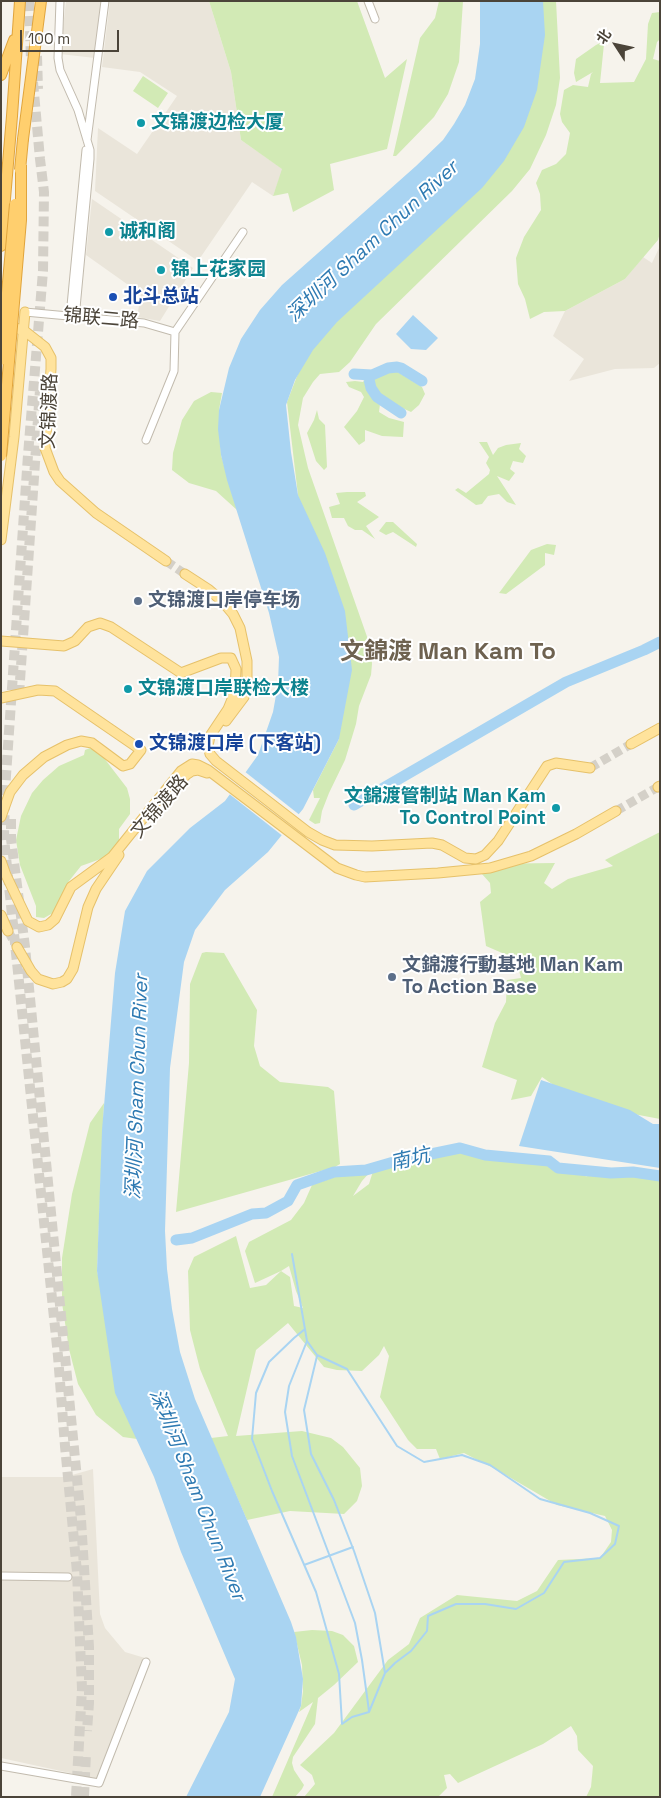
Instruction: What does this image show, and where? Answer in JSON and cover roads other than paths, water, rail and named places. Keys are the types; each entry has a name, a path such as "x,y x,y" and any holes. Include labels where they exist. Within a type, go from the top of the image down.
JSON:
{"highway":[{"path":"1,246 20,1"},
{"path":"1,360 13,223 41,1"},
{"path":"1,75 18,30"},
{"path":"1,456 21,220 21,165"}],"main road":[{"path":"1,305 19,306 25,312"},
{"path":"1,315 18,317 25,312"},
{"path":"1,540 11,470 25,312"},
{"name":"文锦渡路","path":"1,326 23,331 45,347 51,358 45,440 47,456 54,472 66,487 96,513 166,561"},
{"path":"185,574 208,589 230,609 237,621 242,636 248,683 246,692 213,742 216,756 228,770"},
{"path":"1,641 64,646 75,641 88,627 100,623 111,627 180,673 221,658 230,658 236,669 235,692 228,709 210,736 208,746 212,758 308,832 335,845 372,846 432,843 442,845 466,858 476,859 484,855 498,841 547,766 556,763 590,768"},
{"path":"1,698 38,690 55,691 140,750 130,764 123,766 99,747 88,741 77,741 60,748 36,763 18,780 6,800 1,817"},
{"path":"631,744 660,728"},
{"name":"文锦渡路","path":"1,861 28,921 39,927 48,925 55,919 71,887 112,857 184,768 192,764 198,764 221,780"},
{"name":"文锦渡路","path":"17,947 38,979 48,984 53,984 62,982 67,978 73,969 88,907 96,889 114,862 186,775 195,771 202,771 221,780"},
{"path":"221,780 337,868 356,875 378,877 474,871 490,868 532,856 616,811"},
{"path":"1,915 8,930"}],"street":[{"path":"60,1 57,42 59,64 62,75 74,98 90,159 78,294 76,308 70,317"},
{"path":"87,143 104,1"},
{"path":"368,1 375,19"},
{"path":"146,440 174,371 175,332 244,232"},
{"name":"锦联二路","path":"25,312 150,324 175,332"},
{"path":"1,1576 68,1577"},
{"path":"1,1766 99,1783 146,1662"}],"water":[{"name":"深圳河 Sham Chun River","path":"480,1 543,1 545,35 537,90 524,127 504,161 482,188 337,322 313,350 295,380 286,405 298,495 325,553 345,611 352,670 339,739 303,809 268,852 225,890 195,930 184,962 170,1068 165,1231 172,1309 180,1352 195,1399 291,1622 296,1637 303,1679 301,1706 260,1797 186,1797 229,1712 235,1679 181,1552 154,1477 115,1393 97,1271 102,1130 115,973 125,911 147,871 190,828 225,801 258,755 273,712 278,684 279,657 269,613 227,480 221,455 218,429 219,410 229,368 241,339 260,310 282,285 416,166 443,140 454,124 465,105 475,79 480,44"},
{"path":"413,315 438,338 426,350 411,349 396,334"},
{"path":"541,1080 630,1110 653,1124 660,1124 660,1168 519,1146"}],"waterway":[{"path":"354,374 372,375 388,368 397,367 422,381"},
{"path":"368,375 371,388 377,397 401,413"},
{"path":"354,805 566,682 660,642"},
{"name":"南坑","path":"176,1240 192,1238 252,1214 266,1213 288,1201 297,1185 334,1172 366,1170 397,1161 460,1148 485,1155 549,1161 558,1168 611,1173 633,1172 660,1176"},
{"path":"292,1254 307,1341 317,1355 347,1369 397,1446 424,1462 462,1455 490,1465 540,1499 590,1513 619,1526 615,1544 600,1558 564,1562 544,1593 516,1609 485,1604 456,1604 428,1616 427,1631 411,1651 385,1673 369,1712 352,1717 342,1724 339,1674 316,1592 272,1491 252,1439 256,1393 269,1362 294,1338 305,1329"},
{"path":"307,1341 289,1386 285,1412 292,1456 355,1623 369,1711"},
{"path":"317,1356 304,1410 311,1454 334,1500 375,1613 385,1673"},
{"path":"304,1565 353,1547"}],"tunnel":[{"path":"29,1 31,60"},
{"path":"37,56 38,89"},
{"path":"33,82 44,192 43,271 28,455 5,790 4,838 58,1356 77,1572 82,1689 76,1797"},
{"path":"19,695 40,390"},
{"path":"166,561 185,574"},
{"path":"590,768 631,744"},
{"path":"616,811 658,787"},
{"path":"11,819 11,839 25,947 81,1520 89,1647 87,1731"},
{"path":"8,931 17,947"},
{"path":"84,1797 86,1753"}],"place":[{"name":"文锦渡边检大厦","path":"141,123"},
{"name":"诚和阁","path":"109,232"},
{"name":"锦上花家园","path":"161,270"},
{"name":"北斗总站","path":"113,297"},
{"name":"文锦渡口岸停车场","path":"138,601"},
{"name":"文锦渡口岸联检大楼","path":"128,689"},
{"name":"文锦渡口岸 (下客站)","path":"139,744"},
{"name":"文錦渡管制站 Man Kam To Control Point","path":"556,808"},
{"name":"文錦渡行動基地 Man Kam To Action Base","path":"392,977"}],"district":[{"name":"文錦渡 Man Kam To","path":"448,652"}]}
